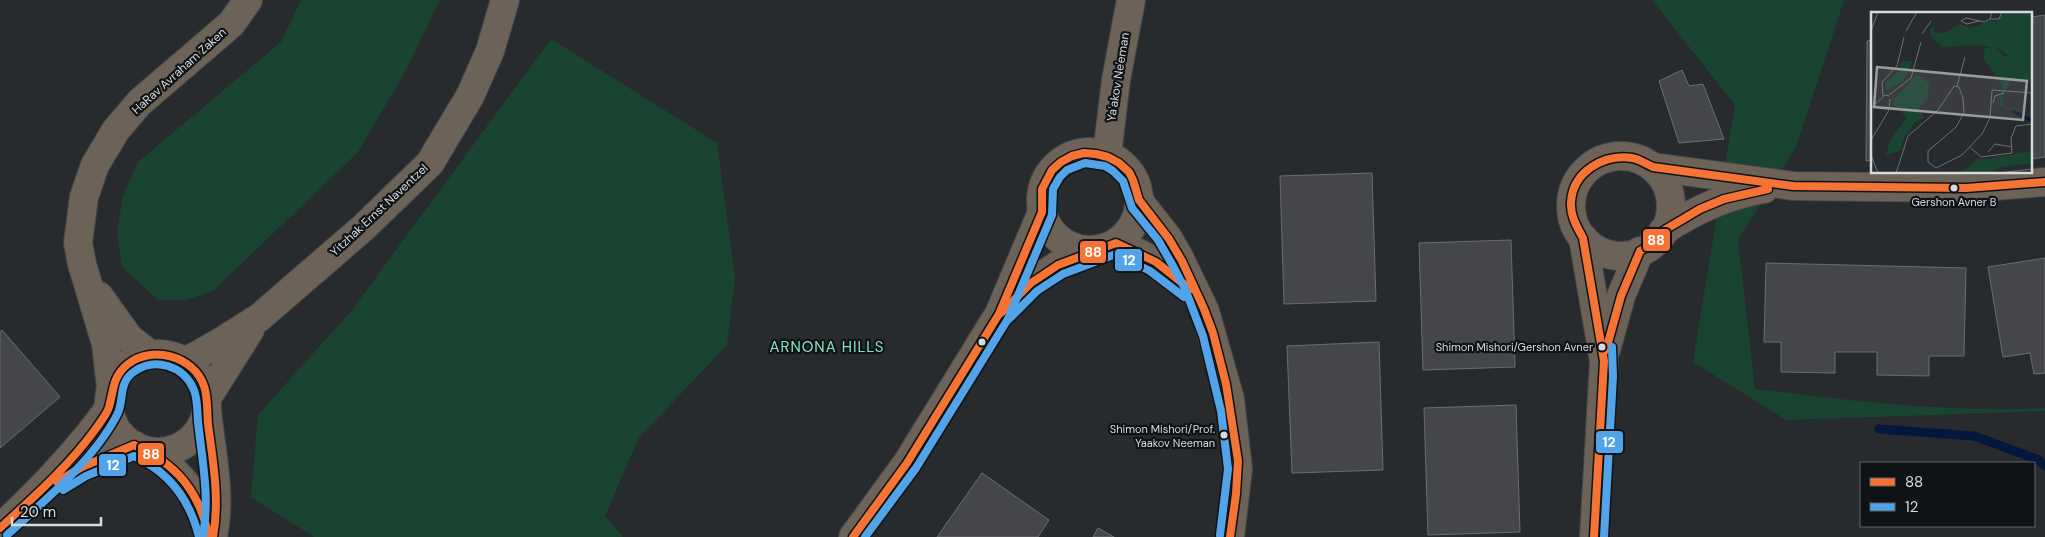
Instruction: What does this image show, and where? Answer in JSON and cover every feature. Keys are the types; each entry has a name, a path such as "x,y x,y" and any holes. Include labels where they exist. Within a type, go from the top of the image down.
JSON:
{"street":[{"name":"HaRav Avraham Zaken","path":"110,398 106,344 82,264 78,243 84,197 95,165 116,130 140,102 231,24 248,0"},
{"name":"Yitzhak Ernst Naventzel","path":"185,362 260,317 370,221 430,162 470,96 490,51 505,0"},
{"name":"Ya'akov Ne'eman","path":"1108,155 1116,80 1131,0"},
{"path":"999,314 1031,283 1058,264 1105,247 1133,225 1138,213 1139,200 1137,186 1130,173 1120,162 1108,155 1092,152 1078,154 1064,160 1052,169 1044,182 1041,196 1042,212 1047,225 1056,237 1067,245 1080,249 1105,247 1155,260 1173,273 1197,296"},
{"path":"1653,167 1666,186 1670,201 1669,217 1663,231 1654,243 1640,251 1625,255 1609,254 1595,248 1583,238 1575,225 1571,210 1572,194 1582,174 1601,160 1617,156 1640,160 1653,167 1793,186 1966,188 2045,182"},
{"path":"1663,231 1700,209 1724,199 1750,192 1793,186"},
{"path":"1139,200 1168,238 1205,311 1230,399 1238,469 1230,537"},
{"path":"852,537 907,463 999,314 1042,212"},
{"path":"1583,238 1604,361"},
{"path":"1594,537 1604,361 1621,296 1640,251"},
{"name":"HaRav Avraham Zaken","path":"89,283 129,338 150,355"},
{"name":"Yitzhak Ernst Naventzel","path":"207,404 233,355 260,317"},
{"path":"0,528 38,493 88,437 110,398 119,373 131,362 150,355 162,354 185,362 198,375 204,386 216,490 217,516 212,537"},
{"path":"110,398 113,423 122,436 178,473 193,493 206,520 209,537"},
{"path":"38,493 82,467 141,448 164,451 180,446 191,438 202,425 207,404"}],"green space":[{"path":"301,0 440,0 405,72 358,152 213,291 186,300 158,300 122,267 117,231 123,196 138,162 281,42"},
{"path":"1652,0 1844,0 1796,147 1738,240 1755,389 1900,405 1972,409 2045,408 2045,411 1786,420 1693,362 1735,105"},
{"path":"551,39 717,143 735,277 727,345 638,439 605,516 623,537 314,537 251,497 258,415 352,310"}],"building":[{"path":"2045,15 2045,157 2032,159 2032,17"},
{"path":"1871,40 1871,160 1866,161 1867,41"},
{"path":"1682,70 1689,86 1703,84 1724,139 1679,143 1659,81"},
{"path":"1372,173 1376,301 1284,304 1280,176"},
{"path":"1511,240 1515,367 1423,370 1419,243"},
{"path":"2045,258 2045,373 2034,374 2030,353 2003,357 1988,267"},
{"path":"1766,263 1966,268 1964,356 1929,356 1929,376 1877,375 1877,352 1835,352 1835,373 1781,372 1781,342 1764,342"},
{"path":"2,330 60,397 0,448 0,332"},
{"path":"1379,342 1383,470 1292,473 1287,346"},
{"path":"1516,405 1520,532 1428,535 1424,408"},
{"path":"982,473 1049,520 1038,537 937,537"},
{"path":"1098,528 1114,537 1093,537"}],"waterway":[{"path":"1879,429 1974,436 2039,460 2045,466"}],"transit line":[{"name":"88","path":"853,537 907,463 999,314 1042,212 1042,189 1052,170 1072,156 1084,153 1108,157 1119,163 1129,172 1139,200 1169,239 1182,261 1204,309 1213,333 1226,384 1238,461 1230,537"},
{"name":"88","path":"1594,537 1604,361 1583,238 1574,221 1571,207 1573,191 1577,181 1584,173 1601,162 1621,157 1640,160 1653,167 1793,186 1966,188 2045,182"},
{"name":"12","path":"865,537 916,468 1008,319 1052,215 1053,189 1060,177 1067,170 1085,163 1105,166 1123,181 1132,208 1158,240 1185,289 1203,336 1221,411 1228,469 1220,535"},
{"name":"88","path":"1606,350 1621,296 1640,251 1654,243 1663,231 1700,209 1724,199 1768,189"},
{"name":"88","path":"1001,313 1031,283 1058,265 1116,243 1156,262 1190,289"},
{"name":"12","path":"1009,319 1037,291 1063,274 1116,254 1150,271 1184,297"},
{"name":"12","path":"1604,537 1613,376 1612,347"},
{"name":"88","path":"0,528 51,480 97,427 107,412 114,384 123,369 138,358 160,355 182,361 191,367 199,376 204,386 216,495 213,537"},
{"name":"12","path":"7,535 67,480 95,448 117,415 124,386 129,376 143,367 160,364 176,369 183,374 196,396 206,493 203,535"},
{"name":"88","path":"57,482 82,467 134,445 162,461 184,481 199,506 209,537"},
{"name":"12","path":"63,490 86,476 134,456 158,470 168,479 184,499 199,537"}],"place":[{"name":"Gershon Avner B","path":"1954,188"},
{"name":"Shimon Mishori/Gershon Avner","path":"1602,347"},
{"name":"Shimon Mishori/Prof. Yaakov Neeman","path":"1224,435"}],"district":[{"name":"ARNONA HILLS","path":"827,347"}]}
